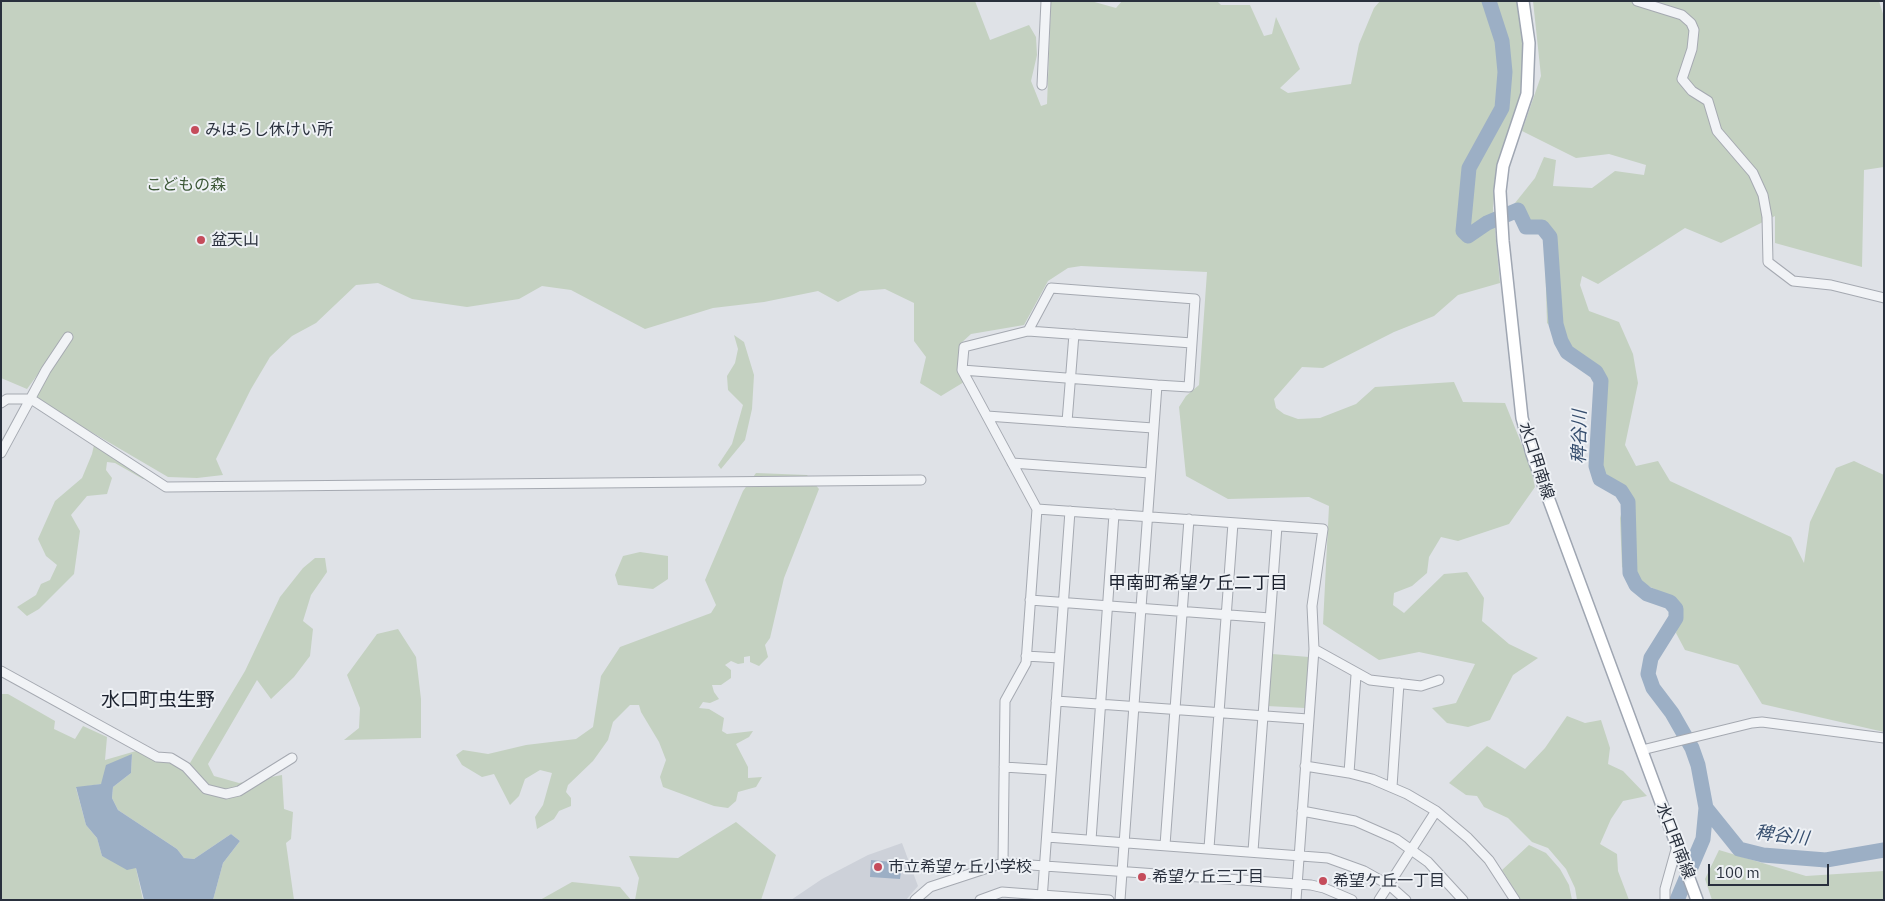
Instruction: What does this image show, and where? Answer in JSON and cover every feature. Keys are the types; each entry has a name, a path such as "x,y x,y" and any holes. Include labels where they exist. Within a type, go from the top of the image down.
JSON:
{"main road":[{"name":"水口甲南線","path":"1523,1 1529,43 1527,94 1503,166 1501,202 1502,229 1522,418 1532,454 1697,900"}],"street":[{"path":"1042,85 1046,1"},
{"path":"1637,1 1682,16 1691,23 1694,30 1692,49 1682,74 1682,79 1692,91 1708,101 1717,132 1752,173 1763,195 1767,217 1768,262 1793,281 1846,288 1884,298"},
{"path":"962,370 1190,387 1196,299 1051,288 1028,331"},
{"path":"1002,863 1005,700 1022,670 1026,656 1037,508 962,370 964,347 1028,331 1192,343"},
{"path":"1067,422 1074,334"},
{"path":"1,452 46,370 68,336"},
{"path":"1120,900 1157,385"},
{"path":"1,403 7,399 31,399 166,488 921,480"},
{"path":"987,416 1153,428"},
{"path":"1012,462 1150,473"},
{"path":"1037,508 1323,529 1312,606 1314,649 1296,900"},
{"path":"1042,897 1070,511"},
{"path":"1091,840 1114,514"},
{"path":"1165,845 1189,519"},
{"path":"1210,848 1233,522"},
{"path":"1253,851 1277,526"},
{"path":"1030,600 1270,618"},
{"path":"1314,649 1356,674 1377,682 1421,686 1439,680"},
{"path":"1026,656 1059,658"},
{"path":"1,671 157,757 171,758 186,767 206,789 226,794 239,790 292,758"},
{"path":"1349,773 1356,674"},
{"path":"1392,787 1399,683"},
{"path":"1056,701 1308,719"},
{"path":"1642,750 1752,722 1884,738"},
{"path":"1004,766 1051,770"},
{"path":"1305,766 1349,773 1392,787 1436,811 1468,838 1489,860 1515,900"},
{"path":"1302,811 1355,821 1382,832 1411,849 1428,862 1463,900"},
{"path":"1380,900 1436,811"},
{"path":"1047,837 1253,851 1337,861 1364,871 1389,885 1406,900"},
{"path":"1665,900 1665,889 1677,846"},
{"path":"915,900 930,887 1002,863 1297,884 1324,888 1352,900"},
{"path":"980,900 1002,892 1042,897 1109,900"}],"shaded area":[{"name":"市立希望ヶ丘小学校","path":"902,843 918,886 906,900 791,900 822,879 868,855"}],"green space":[{"name":"こどもの森","path":"1,1 975,1 990,40 1029,25 1036,37 1037,55 1031,81 1041,106 1047,104 1051,1 1091,1 1116,8 1122,1 1217,1 1221,5 1250,5 1264,36 1272,34 1276,17 1300,69 1280,88 1288,93 1351,84 1359,44 1374,8 1380,1 1519,1 1524,45 1524,80 1518,108 1496,171 1493,208 1500,283 1458,295 1434,316 1394,332 1323,368 1302,367 1274,399 1276,408 1284,414 1298,419 1320,418 1356,404 1375,387 1454,382 1463,402 1505,403 1530,465 1535,487 1509,524 1458,541 1441,537 1429,557 1427,573 1412,586 1394,593 1393,605 1404,613 1444,574 1467,572 1484,598 1482,621 1509,644 1538,658 1513,675 1490,720 1468,727 1447,723 1432,708 1456,703 1475,664 1419,652 1379,660 1323,624 1329,506 1309,497 1228,499 1186,476 1179,407 1186,396 1199,385 1207,272 1081,266 1068,268 1048,281 1024,325 971,334 960,344 958,371 964,382 941,396 920,383 926,357 914,341 914,303 885,289 860,291 838,302 818,291 764,302 713,308 645,329 571,290 542,286 519,299 467,307 412,299 378,283 356,285 316,323 292,336 270,357 251,389 216,459 223,475 197,478 168,477 35,399 44,366 27,389 1,378"},
{"path":"1533,1 1879,1 1884,17 1884,167 1864,170 1862,267 1775,243 1775,216 1721,243 1685,228 1598,284 1582,276 1580,285 1589,311 1619,322 1633,354 1638,383 1625,445 1636,466 1658,461 1670,481 1791,537 1804,563 1810,522 1836,468 1854,461 1884,475 1884,732 1762,704 1738,665 1685,650 1676,633 1681,611 1665,594 1642,583 1622,567 1620,518 1627,493 1603,471 1590,446 1602,377 1547,323 1544,224 1510,218 1511,208 1535,178 1544,157 1556,160 1553,186 1592,188 1615,171 1644,175 1646,165 1609,154 1576,158 1522,131 1541,76"},
{"path":"734,335 744,342 754,375 752,409 745,440 721,469 718,465 732,444 743,405 728,390 727,376 735,363 738,349"},
{"path":"94,445 155,476 143,479 115,463 107,462 106,470 112,478 107,494 87,496 71,515 80,531 74,574 39,609 27,616 17,607 36,595 41,584 50,580 57,565 46,556 38,539 55,501 82,478"},
{"path":"756,473 807,475 819,489 784,578 770,638 765,645 768,657 759,666 750,662 750,656 744,657 744,663 738,664 731,661 725,665 731,670 731,678 721,685 712,685 719,699 710,703 703,702 699,708 709,709 724,718 722,731 727,734 753,731 749,737 736,744 748,767 748,778 762,777 756,787 738,792 736,801 728,808 714,806 663,787 660,777 666,760 659,742 641,712 639,705 630,705 613,722 608,740 593,761 568,785 566,792 571,798 571,806 559,811 554,819 537,829 535,817 543,805 552,773 540,770 525,779 519,796 510,805 494,774 482,777 462,765 456,755 463,750 488,754 526,745 576,739 593,727 601,676 620,647 711,613 716,605 705,580 743,491"},
{"path":"640,552 668,556 668,579 653,589 618,585 615,575 623,556"},
{"path":"315,558 325,558 327,572 311,595 303,621 313,629 310,656 294,677 271,699 257,680 208,764 214,776 239,783 282,775 284,809 293,812 291,839 286,843 294,900 213,900 223,863 240,841 231,834 194,859 184,858 177,849 118,810 112,798 113,787 131,773 132,754 101,784 76,788 86,825 97,838 102,856 136,868 143,900 1,900 1,694 8,694 55,721 54,729 75,739 83,726 107,737 105,760 136,751 160,761 190,763 245,671 280,597 303,568"},
{"path":"398,629 416,657 421,699 421,738 344,740 359,728 360,708 347,675 377,634"},
{"path":"1272,654 1309,657 1305,708 1267,706"},
{"path":"1567,716 1585,723 1601,720 1610,748 1608,764 1623,771 1647,796 1623,801 1611,819 1600,844 1617,854 1618,871 1629,900 1577,900 1575,888 1566,869 1548,848 1532,842 1508,818 1484,807 1477,796 1466,795 1449,783 1487,746 1525,769 1545,748"},
{"path":"736,822 776,855 761,900 635,900 639,878 629,856 678,858"},
{"path":"1529,845 1546,853 1560,869 1569,885 1572,900 1521,900 1502,870"},
{"path":"1719,850 1806,876 1884,871 1884,900 1712,900 1705,879"},
{"path":"572,882 620,887 631,900 540,900"}],"water":[{"path":"132,754 131,773 113,787 112,798 118,810 177,849 184,858 194,859 231,834 240,841 223,863 213,900 144,900 136,868 127,870 102,856 97,838 86,825 76,787 101,784 106,765"},
{"path":"871,860 902,863 900,879 870,877"}],"waterway":[{"name":"稗谷川","path":"1489,1 1502,41 1505,72 1502,108 1469,168 1463,231 1468,236 1487,223 1518,210 1526,227 1542,227 1550,237 1556,324 1561,341 1567,352 1596,372 1601,381 1596,466 1600,479 1621,491 1628,502 1630,573 1636,585 1647,594 1670,602 1676,609 1676,618 1651,658 1648,674 1653,688 1672,713 1692,748 1698,765 1706,808 1703,839 1677,900"},
{"name":"稗谷川","path":"1706,808 1739,849 1763,855 1826,860 1884,850"}],"place":[{"name":"みはらし休けい所","path":"195,130"},
{"name":"盆天山","path":"201,240"},
{"name":"市立希望ヶ丘小学校","path":"878,867"},
{"name":"希望ケ丘三丁目","path":"1142,877"},
{"name":"希望ケ丘一丁目","path":"1323,881"}],"district":[{"name":"甲南町希望ケ丘二丁目","path":"1198,584"},
{"name":"水口町虫生野","path":"158,701"}]}
